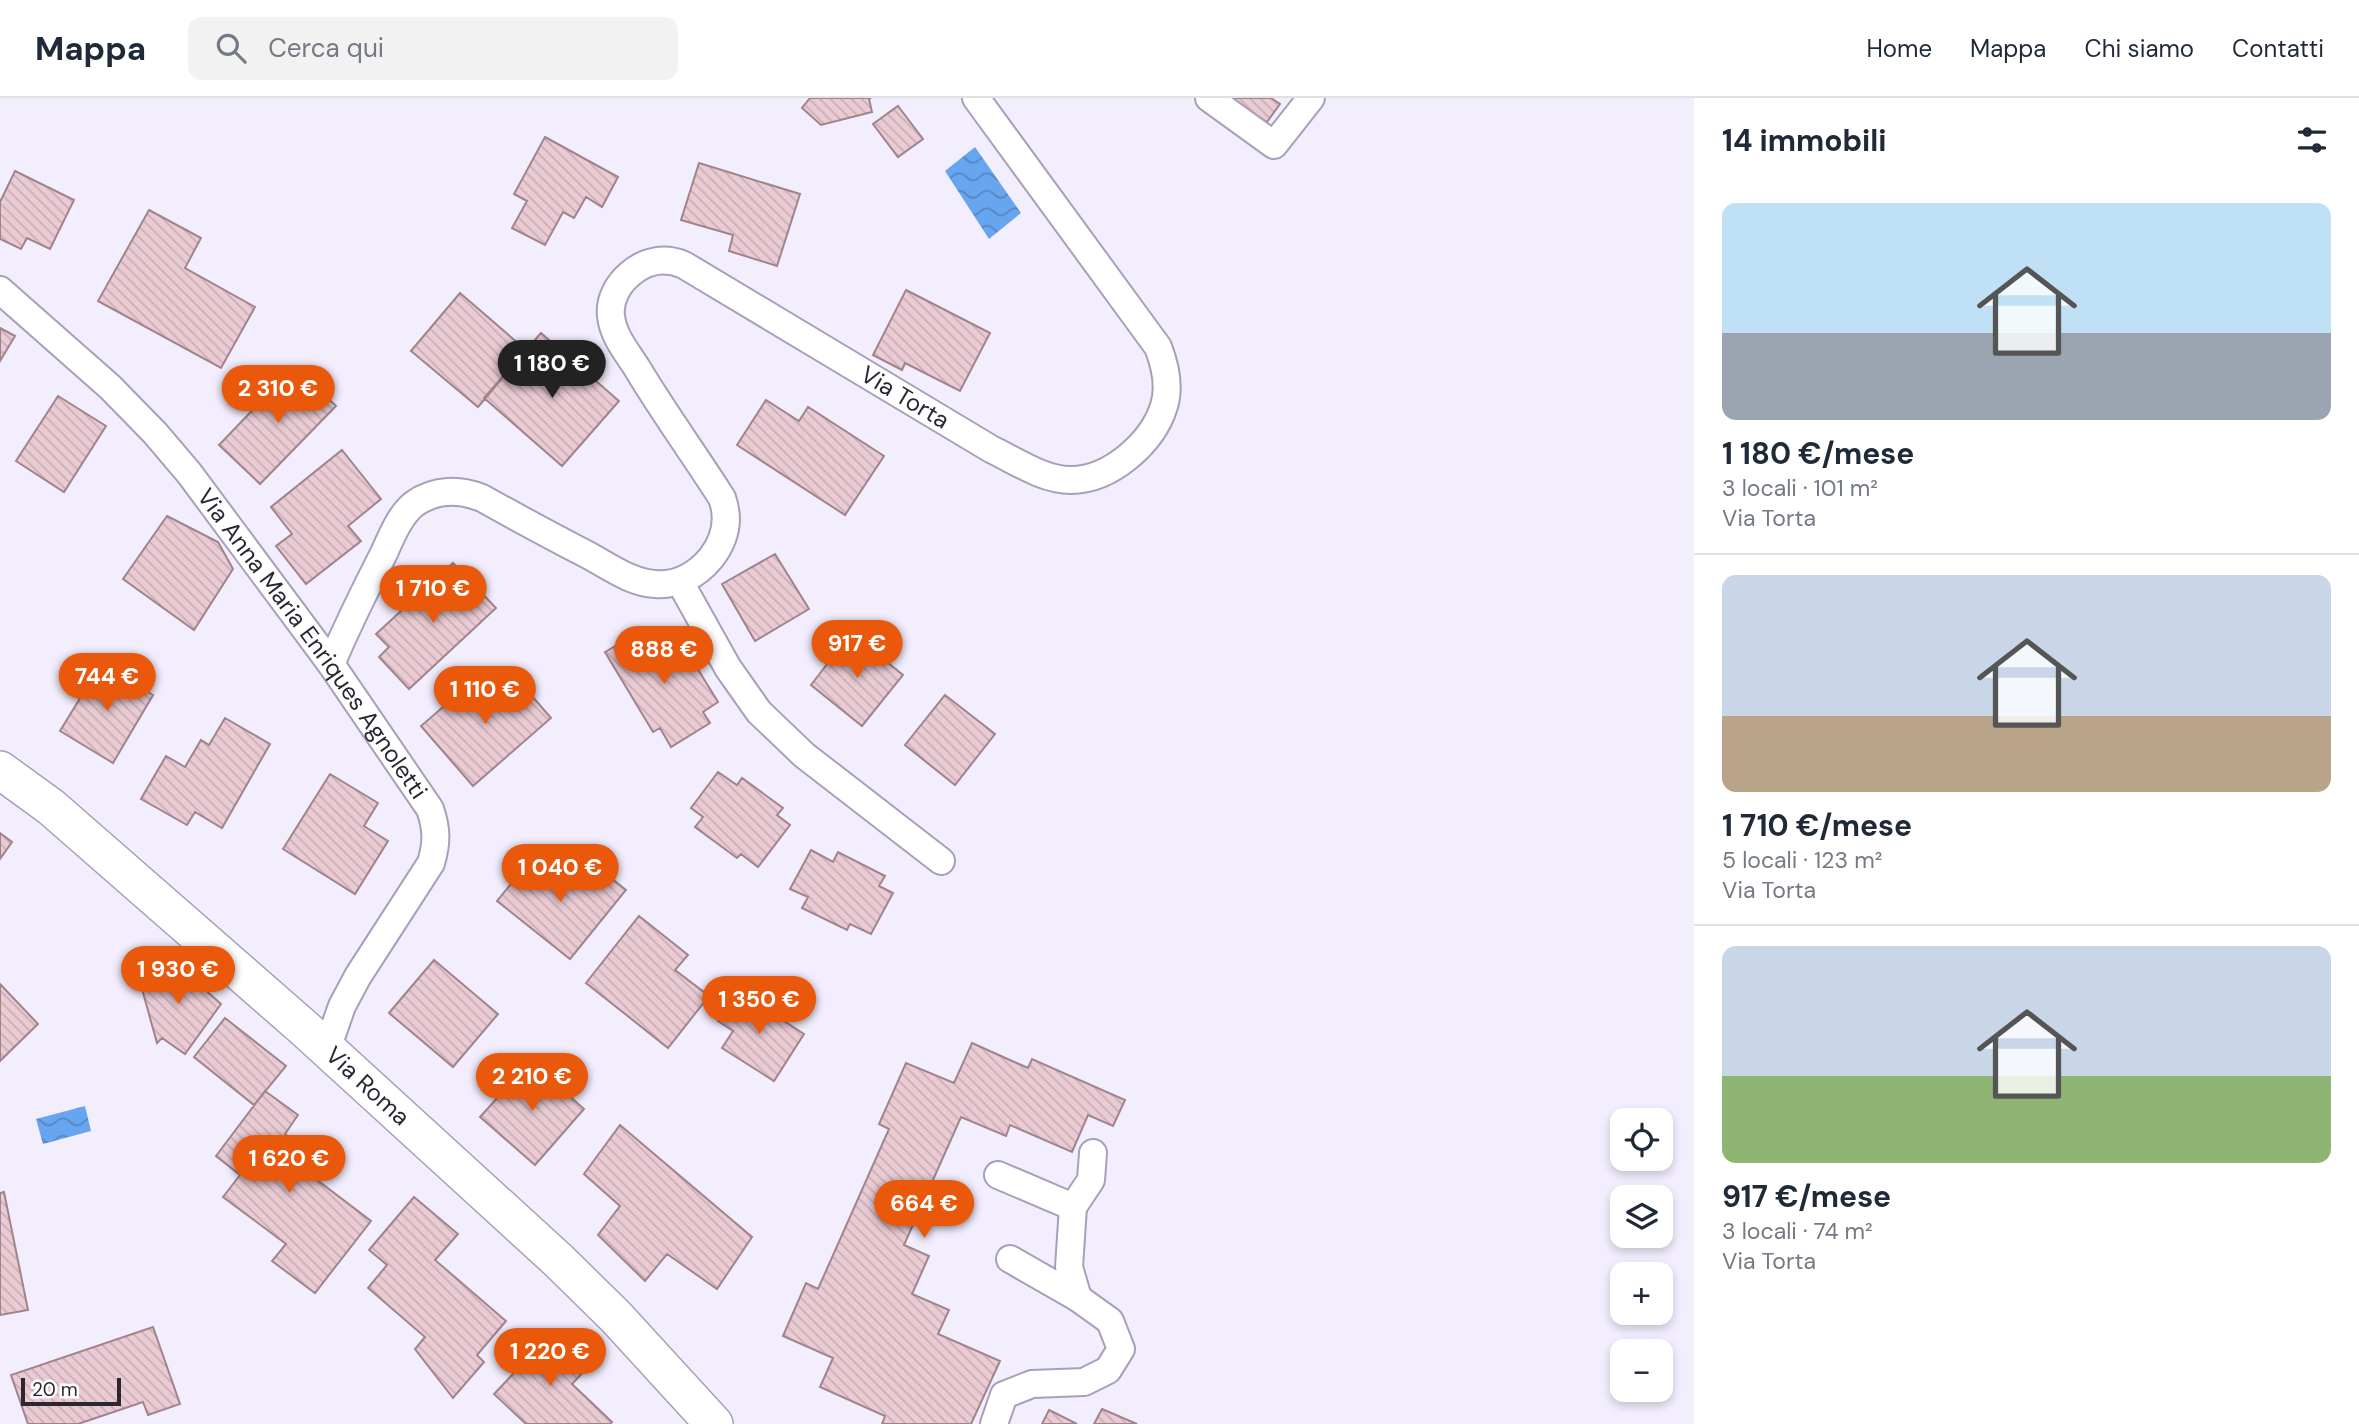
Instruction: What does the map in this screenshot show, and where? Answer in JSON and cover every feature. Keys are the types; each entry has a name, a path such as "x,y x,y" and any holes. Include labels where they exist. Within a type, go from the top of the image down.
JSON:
{"main road":[{"name":"Via Roma","path":"0,770 51,807 327,1049 587,1289 652,1355 714,1424"}],"street":[{"name":"Via Torta","path":"680,582 702,568 720,545 725,532 725,508 715,487 670,422 615,334 610,313 613,300 624,279 644,265 659,260 684,265 991,449 1043,474 1072,480 1086,478 1113,467 1144,441 1157,421 1165,404 1166,386 1166,369 1158,347 976,98"},
{"path":"1209,98 1274,145 1311,98"},
{"name":"Via Anna Maria Enriques Agnoletti","path":"0,290 110,387 189,473 331,664 430,809 435,823 437,844 431,863 358,976 342,1006 327,1049"},
{"path":"331,664 366,587 403,516 414,505 439,493 466,492 626,575 654,584 680,582 728,668 759,712 804,755 941,861"},
{"path":"1078,1298 1069,1267 1073,1207 1091,1180 1093,1153"},
{"path":"998,1175 1073,1207"},
{"path":"994,1424 1004,1395 1032,1384 1084,1382 1108,1370 1121,1349 1110,1321 1078,1298 1010,1259"}],"water":[{"path":"975,147 1021,213 989,239 945,171"},
{"path":"85,1106 91,1131 43,1144 36,1119"}],"building":[{"path":"810,98 871,98 872,112 821,125 802,108"},
{"path":"1229,98 1271,98 1280,104 1267,122"},
{"path":"898,106 923,139 898,157 873,124"},
{"path":"545,137 618,177 602,207 586,197 574,218 563,212 545,245 512,228 527,201 514,194"},
{"path":"699,163 800,194 777,266 729,251 733,235 681,220"},
{"path":"15,171 74,200 50,249 27,238 21,249 0,239 0,202"},
{"path":"149,210 201,238 185,268 255,307 221,368 98,301"},
{"path":"906,290 990,333 960,391 905,363 902,370 873,355"},
{"path":"460,293 526,350 478,407 411,351"},
{"path":"0,328 15,336 0,361"},
{"path":"541,333 619,401 562,466 484,398"},
{"path":"295,366 336,406 260,484 219,445"},
{"path":"58,396 106,426 64,492 16,461"},
{"path":"766,400 799,421 808,407 884,456 845,515 737,445"},
{"path":"342,450 381,499 348,526 361,541 306,584 276,546 292,534 271,507"},
{"path":"167,516 218,542 233,569 194,630 123,579"},
{"path":"775,554 809,609 755,641 722,584"},
{"path":"453,563 496,608 409,689 379,657 389,647 376,634"},
{"path":"644,629 658,653 680,640 718,702 703,712 710,723 671,747 660,728 653,732 605,652"},
{"path":"851,633 903,675 862,726 811,685"},
{"path":"101,664 153,695 113,763 60,731"},
{"path":"512,673 551,718 473,786 421,726 472,682 485,697"},
{"path":"945,695 995,734 955,785 905,745"},
{"path":"225,718 270,744 222,828 195,812 187,825 141,799 166,756 185,767 201,740 209,745"},
{"path":"718,772 737,785 742,778 783,808 777,815 790,825 758,867 741,854 737,858 695,827 703,817 691,808"},
{"path":"330,774 378,803 364,826 388,841 355,894 283,849"},
{"path":"0,833 12,842 0,859"},
{"path":"811,850 833,862 838,852 885,876 879,886 893,893 871,934 850,924 847,930 802,908 808,897 790,889"},
{"path":"536,853 580,889 597,867 626,890 570,959 497,901"},
{"path":"639,916 688,955 675,970 709,996 668,1048 586,983"},
{"path":"167,956 221,1004 185,1054 162,1038 157,1043 142,989"},
{"path":"434,960 498,1014 453,1067 389,1013"},
{"path":"0,984 38,1024 0,1061"},
{"path":"738,991 804,1034 774,1081 722,1048 733,1031 718,1021"},
{"path":"225,1018 286,1066 254,1105 194,1057"},
{"path":"972,1043 1028,1068 1032,1059 1125,1100 1113,1126 1088,1115 1072,1152 1010,1125 1006,1136 961,1117 904,1245 929,1256 912,1294 949,1310 938,1334 1000,1361 971,1424 882,1424 885,1416 820,1387 833,1358 783,1336 806,1283 818,1289 889,1129 879,1124 906,1063 954,1083"},
{"path":"531,1061 584,1109 535,1165 480,1117"},
{"path":"265,1091 298,1115 285,1134 315,1157 304,1170 371,1221 315,1293 272,1261 286,1244 223,1197 240,1175 216,1156"},
{"path":"620,1125 752,1237 717,1289 667,1254 645,1281 598,1235 620,1206 584,1174"},
{"path":"4,1192 28,1310 0,1315 0,1193"},
{"path":"414,1197 458,1234 435,1260 506,1321 477,1355 484,1362 453,1398 415,1349 425,1337 368,1288 387,1265 369,1250"},
{"path":"153,1327 180,1404 148,1415 143,1402 78,1424 28,1424 11,1375"},
{"path":"553,1332 589,1366 572,1384 612,1422 610,1424 526,1424 494,1394"},
{"path":"1102,1409 1137,1424 1094,1424"},
{"path":"1049,1410 1077,1424 1042,1424"}]}
